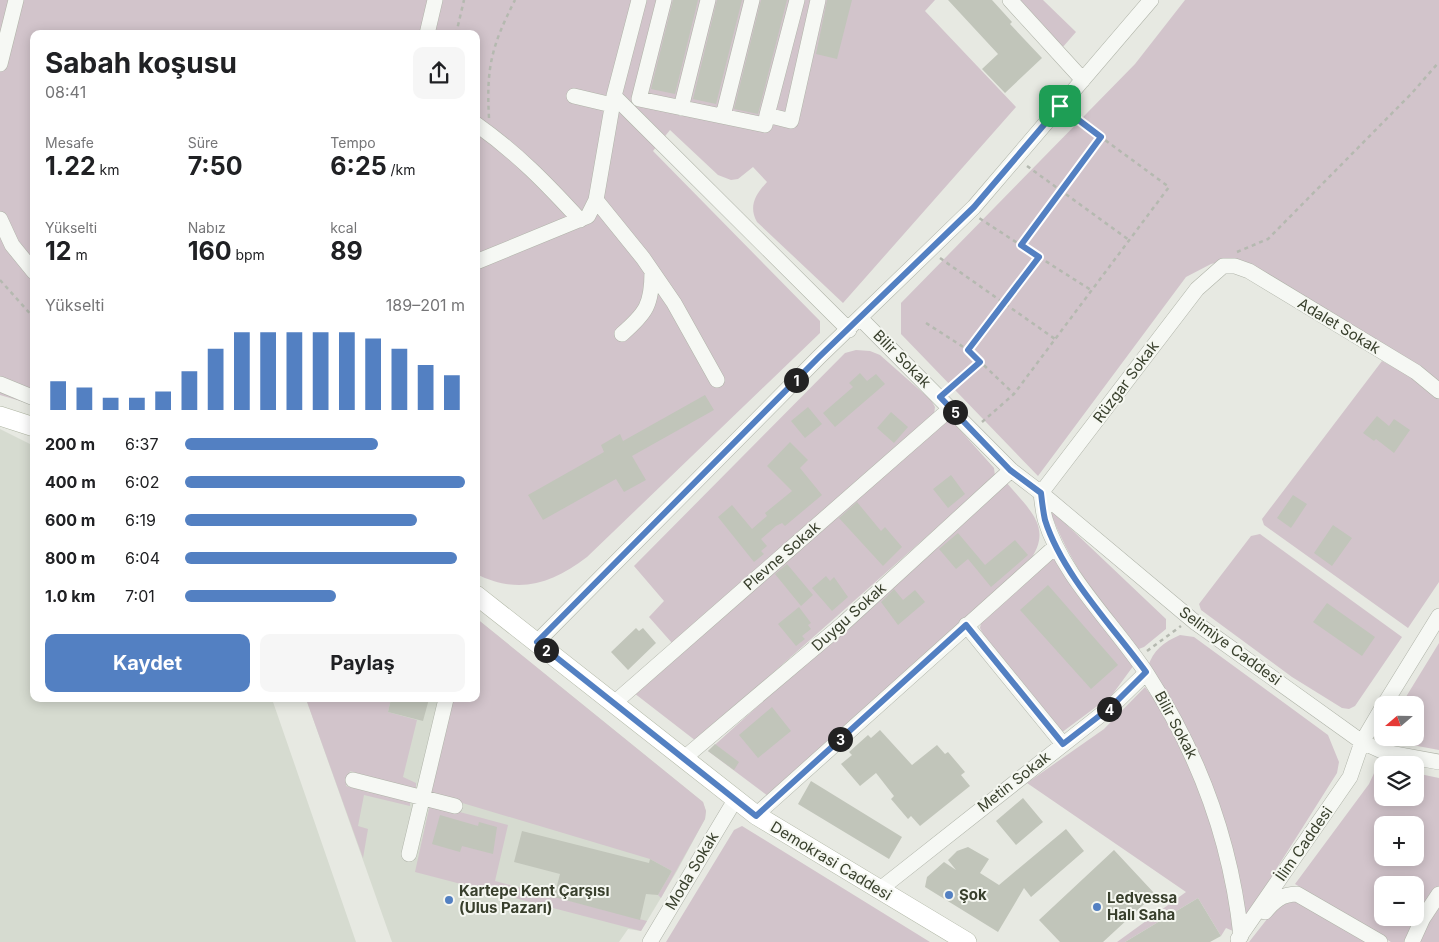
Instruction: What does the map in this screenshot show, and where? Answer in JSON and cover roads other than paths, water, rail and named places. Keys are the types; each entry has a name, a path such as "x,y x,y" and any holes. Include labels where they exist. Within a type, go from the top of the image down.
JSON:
{"main road":[{"path":"0,416 30,426"},
{"name":"Demokrasi Caddesi","path":"480,598 756,816 967,942"}],"street":[{"path":"0,64 16,0"},
{"path":"428,30 435,0"},
{"path":"480,260 588,216 596,200 613,100 639,0"},
{"path":"664,0 639,99 765,125 797,0"},
{"path":"681,108 708,0"},
{"path":"723,116 752,0"},
{"path":"767,115 791,121 818,0"},
{"path":"1010,0 1083,80"},
{"path":"537,642 819,357 970,212 1151,0"},
{"path":"574,96 613,100 849,330"},
{"path":"480,127 535,171 580,220"},
{"path":"596,200 652,271 674,304 717,380"},
{"path":"0,219 12,245 30,267"},
{"name":"Adalet Sokak","path":"1213,273 1223,266 1232,266 1249,271 1416,372 1439,391"},
{"path":"622,334 643,316 649,298 652,271"},
{"name":"Rüzgar Sokak","path":"1041,493 1197,289 1213,273"},
{"name":"Bilir Sokak","path":"861,318 1010,470 1041,493 1045,518 1056,546 1078,581 1142,667 1180,729 1212,805 1231,868 1238,939"},
{"path":"0,384 30,396"},
{"name":"Plevne Sokak","path":"613,704 951,408"},
{"name":"Duygu Sokak","path":"683,759 844,622 1010,470"},
{"name":"Selimiye Caddesi","path":"1041,493 1196,623 1362,742 1384,752 1439,762"},
{"path":"756,816 1056,546"},
{"path":"1390,696 1439,616"},
{"path":"966,625 1063,744"},
{"name":"Metin Sokak","path":"879,890 1112,706 1142,667"},
{"path":"409,854 445,702"},
{"name":"İlim Caddesi","path":"1238,939 1350,777 1362,742 1374,722"},
{"path":"353,780 456,806"},
{"name":"Moda Sokak","path":"650,942 735,800"},
{"path":"1238,939 1279,898 1288,894 1297,894 1380,942"},
{"path":"1412,942 1423,918 1439,894"}],"place":[{"name":"Şok","path":"949,895"},
{"name":"Kartepe Kent Çarşısı (Ulus Pazarı)","path":"449,900"},
{"name":"Ledvessa Halı Saha","path":"1097,907"}]}
